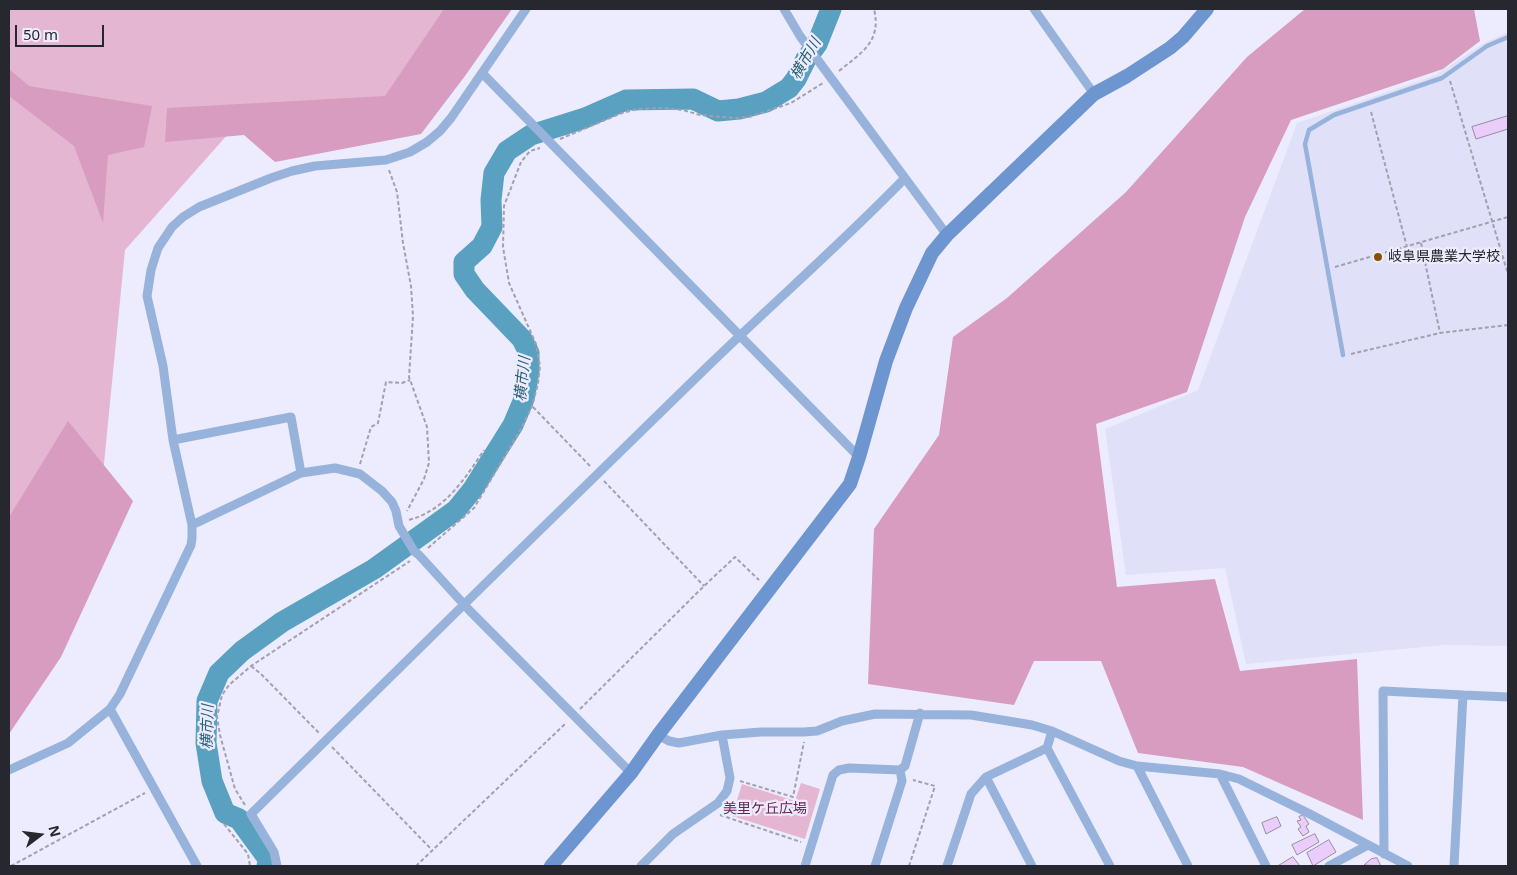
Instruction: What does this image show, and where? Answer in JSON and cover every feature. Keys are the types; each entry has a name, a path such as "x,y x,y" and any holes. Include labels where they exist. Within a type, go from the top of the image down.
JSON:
{"street":[{"path":"9,770 68,743 110,710 120,694 187,554 192,538 192,525 173,440 163,366 147,296 150,270 158,248 172,227 183,217 199,208 292,171 315,166 386,160 410,152 427,142 451,118 526,9"},
{"path":"784,9 800,36 947,235"},
{"path":"1034,9 1094,94"},
{"path":"551,866 631,773 850,484 886,361 906,308 932,253 947,235 1094,94 1127,76 1170,48 1184,37 1207,9"},
{"path":"482,73 859,457"},
{"path":"277,866 274,852 250,814 740,336 867,218 905,178"},
{"path":"173,440 291,417 300,473"},
{"path":"192,525 300,473 335,468 360,474 382,491 392,502 399,524 417,553 464,604 631,773"},
{"path":"1384,854 1383,691 1508,697"},
{"path":"1454,866 1463,696"},
{"path":"110,710 197,866"},
{"path":"804,866 833,775 839,770 849,768 900,770 905,766 920,713"},
{"path":"658,735 669,741 679,743 722,735 816,731 842,721 875,714 971,715 1032,725 1052,731 1119,761 1137,766 1220,774 1239,779 1256,786 1408,866"},
{"path":"1052,731 1048,748 1110,866"},
{"path":"643,864 673,834 718,803 727,791 730,778 722,735"},
{"path":"947,866 971,794 986,778 1048,748"},
{"path":"1137,766 1188,866"},
{"path":"875,866 902,781 900,770"},
{"path":"1220,774 1266,866"},
{"path":"986,778 1032,866"},
{"path":"1328,866 1339,864 1368,845"},
{"path":"950,856 955,866"},
{"path":"643,864 654,866"}],"lane":[{"path":"1344,356 1305,144 1309,130 1334,115 1442,78 1487,46 1508,37"}],"path":[{"path":"250,814 235,790 220,735 217,717 222,695 229,685 251,666 417,553 474,508 522,427 532,406 538,384 540,366 536,344 509,283 503,247 504,206 521,162 530,151 551,144 622,113 638,109 665,108 700,115 734,118 749,117 791,103 831,78 867,48 876,28 874,9"},
{"path":"1448,74 1508,274"},
{"path":"1369,104 1407,247"},
{"path":"386,160 397,192 402,243 411,286 413,316 409,377 427,427 429,464 424,478 399,524"},
{"path":"1328,270 1508,217"},
{"path":"1420,243 1440,334"},
{"path":"1344,356 1440,334 1508,325"},
{"path":"357,474 371,427 378,423 386,382 402,383 410,380"},
{"path":"532,406 704,586"},
{"path":"399,524 425,514 446,500 459,486 484,450"},
{"path":"416,866 735,557 770,590"},
{"path":"251,666 326,740 433,851"},
{"path":"730,778 793,798 804,747 804,732"},
{"path":"902,781 913,780 935,786 909,866"},
{"path":"11,866 154,788"},
{"path":"706,810 811,845"},
{"path":"224,824 248,854 250,866"}],"shaded area":[{"path":"444,9 512,9 421,134 275,162 244,135 165,142 167,108 385,96"},
{"path":"1305,9 1474,9 1480,41 1443,69 1291,120 1245,217 1187,392 1096,424 1117,587 1215,579 1240,671 1357,659 1363,820 1243,767 1138,753 1101,661 1034,661 1014,705 868,684 874,529 939,435 953,337 1007,298 1126,192 1247,57"},
{"name":"岐阜県農業大学校","path":"1508,32 1508,646 1444,645 1246,664 1225,568 1126,575 1105,429 1198,390 1297,123 1436,75 1484,43"},
{"path":"9,69 29,86 152,106 144,147 108,155 103,223 74,146 9,96"},
{"path":"68,421 133,501 61,657 9,734 9,516"}],"green space":[{"path":"9,9 458,9 391,107 245,115 125,250 103,474 9,549"},
{"name":"美里ケ丘広場","path":"801,783 820,789 805,839 732,816 742,784 795,801"}],"building":[{"path":"1508,116 1508,129 1476,139 1472,127"},
{"path":"1303,815 1309,824 1306,826 1309,832 1303,836 1298,829 1301,827 1297,821 1301,820 1299,817"},
{"path":"1277,817 1281,826 1266,834 1262,823"},
{"path":"1315,834 1319,842 1297,855 1292,845"},
{"path":"1329,840 1336,852 1313,866 1307,853"},
{"path":"1293,857 1300,866 1278,866"},
{"path":"1377,858 1381,866 1364,865 1371,859"}],"waterway":[{"name":"横市川","path":"267,866 269,860 239,819 225,813 212,781 206,743 207,701 219,673 242,651 282,622 374,569 456,510 473,489 513,425 524,399 529,372 529,353 522,339 475,290 464,274 464,262 482,246 492,227 491,200 494,173 507,151 531,135 585,118 626,100 693,99 718,111 739,109 766,102 789,88 796,79 806,59 817,44 831,9"}],"place":[{"name":"岐阜県農業大学校","path":"1378,257"}]}
